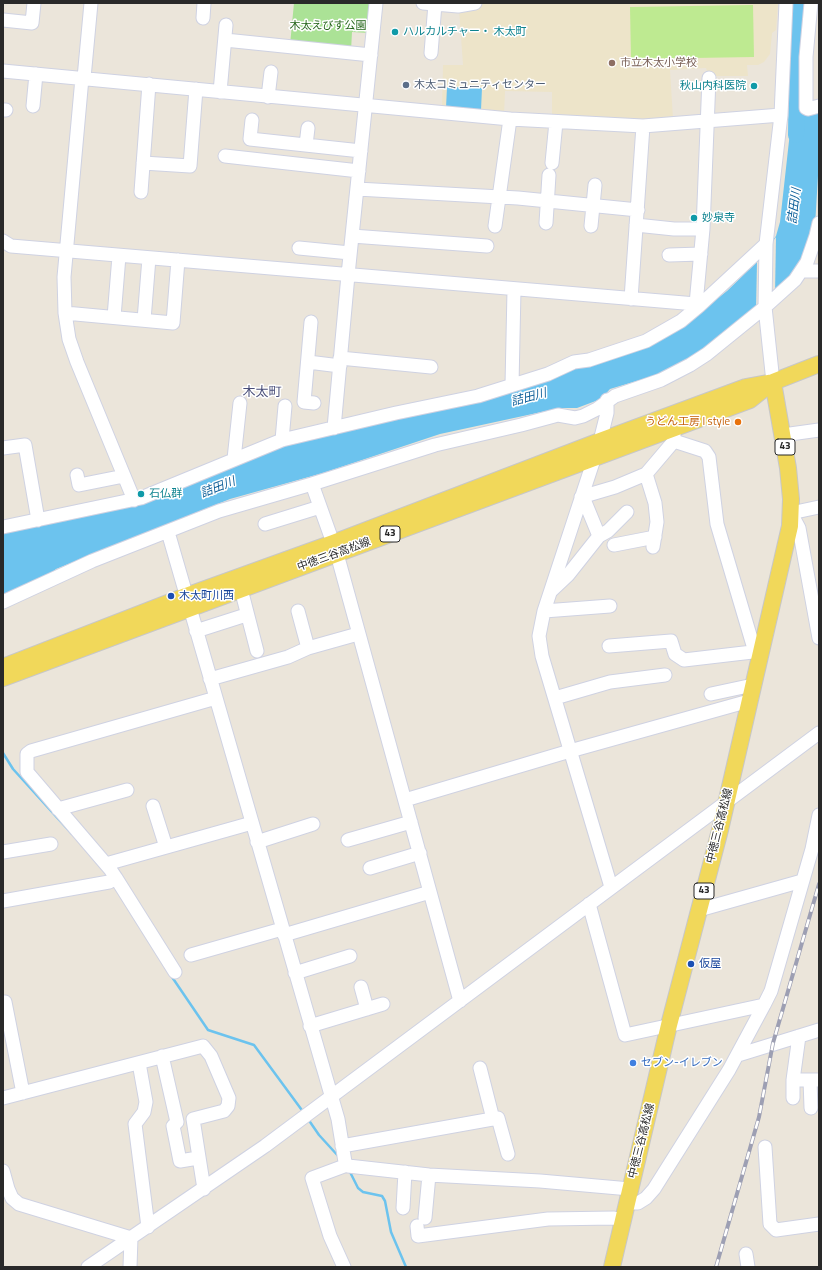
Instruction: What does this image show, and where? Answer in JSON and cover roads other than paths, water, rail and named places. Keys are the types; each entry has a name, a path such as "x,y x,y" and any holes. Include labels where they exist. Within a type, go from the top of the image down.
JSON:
{"main road":[{"name":"中徳三谷高松線","path":"188,602 241,589 335,548 600,441 746,387 773,382 819,364"},
{"name":"中徳三谷高松線","path":"3,678 188,602 335,548 595,456 674,434 750,400 773,382"},
{"name":"中徳三谷高松線","path":"612,1267 668,1025 699,910 753,685 758,652 791,513 788,468 773,382"},
{"path":"3,657 87,627 117,630"},
{"name":"中徳三谷高松線","path":"3,667 117,630"},
{"path":"3,689 79,661 117,630"}],"street":[{"path":"3,20 32,23 34,3"},
{"path":"91,3 66,251 64,277 65,313 69,339 77,362 134,500"},
{"path":"203,18 204,3"},
{"path":"334,428 350,253 376,3"},
{"path":"431,53 429,4 460,6 475,3"},
{"path":"773,382 765,305 764,245 780,115 786,3"},
{"path":"811,3 806,57 806,108 808,109 819,106"},
{"path":"220,92 226,25"},
{"path":"225,40 371,55"},
{"path":"3,71 148,84 268,97 556,122 643,126 780,115"},
{"path":"268,97 271,72"},
{"path":"34,106 36,74"},
{"path":"698,305 703,229 709,78"},
{"path":"141,192 148,84"},
{"path":"143,162 190,166 196,89"},
{"path":"495,226 510,119"},
{"path":"252,120 250,139 361,151"},
{"path":"546,223 556,122"},
{"path":"631,299 643,126"},
{"path":"306,145 308,128"},
{"path":"225,156 359,171"},
{"path":"591,226 594,185"},
{"path":"357,189 547,201 638,210"},
{"path":"3,602 92,561 219,511 312,484 435,444 558,415 575,418 583,416 598,409 607,400 615,396 661,380 690,365 795,280 801,271 814,243 819,223"},
{"path":"636,225 674,229 703,229"},
{"path":"352,236 488,246"},
{"path":"3,241 11,246 698,305"},
{"path":"3,527 134,500 282,440 396,413 478,396 548,374 574,362 589,360 646,341 680,321 764,245"},
{"path":"299,248 350,253"},
{"path":"670,255 701,254"},
{"path":"114,317 120,256"},
{"path":"144,320 149,258"},
{"path":"65,313 173,322 178,260"},
{"path":"801,271 819,271"},
{"path":"512,385 514,290"},
{"path":"311,322 304,402 314,403"},
{"path":"308,362 340,362 432,368"},
{"path":"607,400 607,413 600,441 544,611 539,636 540,646 570,751 611,887"},
{"path":"234,459 240,403"},
{"path":"282,440 285,406"},
{"path":"783,435 819,430"},
{"path":"582,497 615,487 646,474 674,434 704,451 709,457 716,524 758,652 684,660 675,654 671,641 609,646"},
{"path":"3,448 25,445 38,520"},
{"path":"614,545 654,542 657,522 655,503 646,474"},
{"path":"79,483 124,476"},
{"path":"312,484 335,548 460,1001"},
{"path":"582,497 599,536"},
{"path":"265,524 320,507"},
{"path":"819,507 791,513 799,528 819,638"},
{"path":"551,591 568,575 599,536 608,531 627,512"},
{"path":"168,532 338,1119 345,1162 347,1164"},
{"path":"241,589 246,615 257,651"},
{"path":"544,611 610,606"},
{"path":"298,611 308,648"},
{"path":"196,630 246,615"},
{"path":"210,679 288,657 308,648 358,634"},
{"path":"555,698 610,682 665,675"},
{"path":"711,694 753,685"},
{"path":"175,972 106,864 27,772 27,754 31,751 216,698"},
{"path":"405,800 570,751 749,701"},
{"path":"88,1267 204,1188 331,1097 819,733"},
{"path":"58,809 127,790"},
{"path":"153,806 166,847"},
{"path":"344,1267 330,1236 312,1178 347,1164 429,1175 540,1181 629,1196 638,1203 646,1198 654,1189 738,1055 771,991 819,815"},
{"path":"348,840 411,822"},
{"path":"106,864 252,824"},
{"path":"257,842 313,824"},
{"path":"3,852 51,844"},
{"path":"370,868 420,853"},
{"path":"3,901 109,882 116,878"},
{"path":"699,910 802,881"},
{"path":"191,955 283,932 430,892"},
{"path":"590,904 624,1035 764,1005"},
{"path":"295,973 350,956"},
{"path":"361,987 367,1009"},
{"path":"5,1002 23,1093"},
{"path":"310,1026 383,1004"},
{"path":"738,1055 819,1030"},
{"path":"793,1098 793,1080 799,1036"},
{"path":"3,1098 203,1046 211,1056 229,1098 228,1106 224,1111 177,1122 173,1126 180,1161 198,1158"},
{"path":"162,1056 177,1122"},
{"path":"139,1062 146,1102 144,1112 135,1124 148,1227"},
{"path":"480,1068 493,1119"},
{"path":"793,1080 814,1080 811,1108"},
{"path":"342,1146 498,1118 508,1154"},
{"path":"193,1119 198,1158 204,1188"},
{"path":"764,1147 770,1224 776,1230 819,1224"},
{"path":"3,1171 12,1198 19,1204 132,1238"},
{"path":"402,1208 405,1172"},
{"path":"429,1175 418,1236 548,1219 614,1218 623,1220"},
{"path":"130,1267 132,1238"},
{"path":"746,1254 748,1267"}],"water":[{"path":"447,87 482,88 481,110 446,108"},
{"path":"819,111 819,159 815,226 796,273 711,344 677,365 653,376 610,389 601,399 577,408 560,408 440,434 323,473 230,499 56,569 41,583 3,595 3,531 141,501 282,443 415,412 680,328 727,291 757,262 776,236 780,222 792,114 808,114"}],"waterway":[{"name":"詰田川","path":"796,135 798,3"},
{"path":"3,753 13,769 72,834"},
{"path":"172,977 208,1030 254,1045 304,1113"},
{"path":"308,1119 319,1135 340,1158"},
{"path":"349,1170 358,1188 363,1192 382,1196 385,1201 391,1232 406,1267"}],"railway":[{"path":"716,1267 759,1117 773,1043 819,884"}],"place":[{"name":"ハルカルチャー・ 木太町","path":"395,32"},
{"name":"市立木太小学校","path":"612,63"},
{"name":"木太コミュニティセンター","path":"406,85"},
{"name":"秋山内科医院","path":"754,86"},
{"name":"妙泉寺","path":"694,218"},
{"name":"うどん工房 I style","path":"738,422"},
{"name":"石仏群","path":"141,494"},
{"name":"木太町川西","path":"171,596"},
{"name":"仮屋","path":"691,964"},
{"name":"セブン-イレブン","path":"633,1063"}],"district":[{"name":"木太町","path":"262,393"}],"park label":[{"name":"木太えびす公園","path":"328,26"}]}
